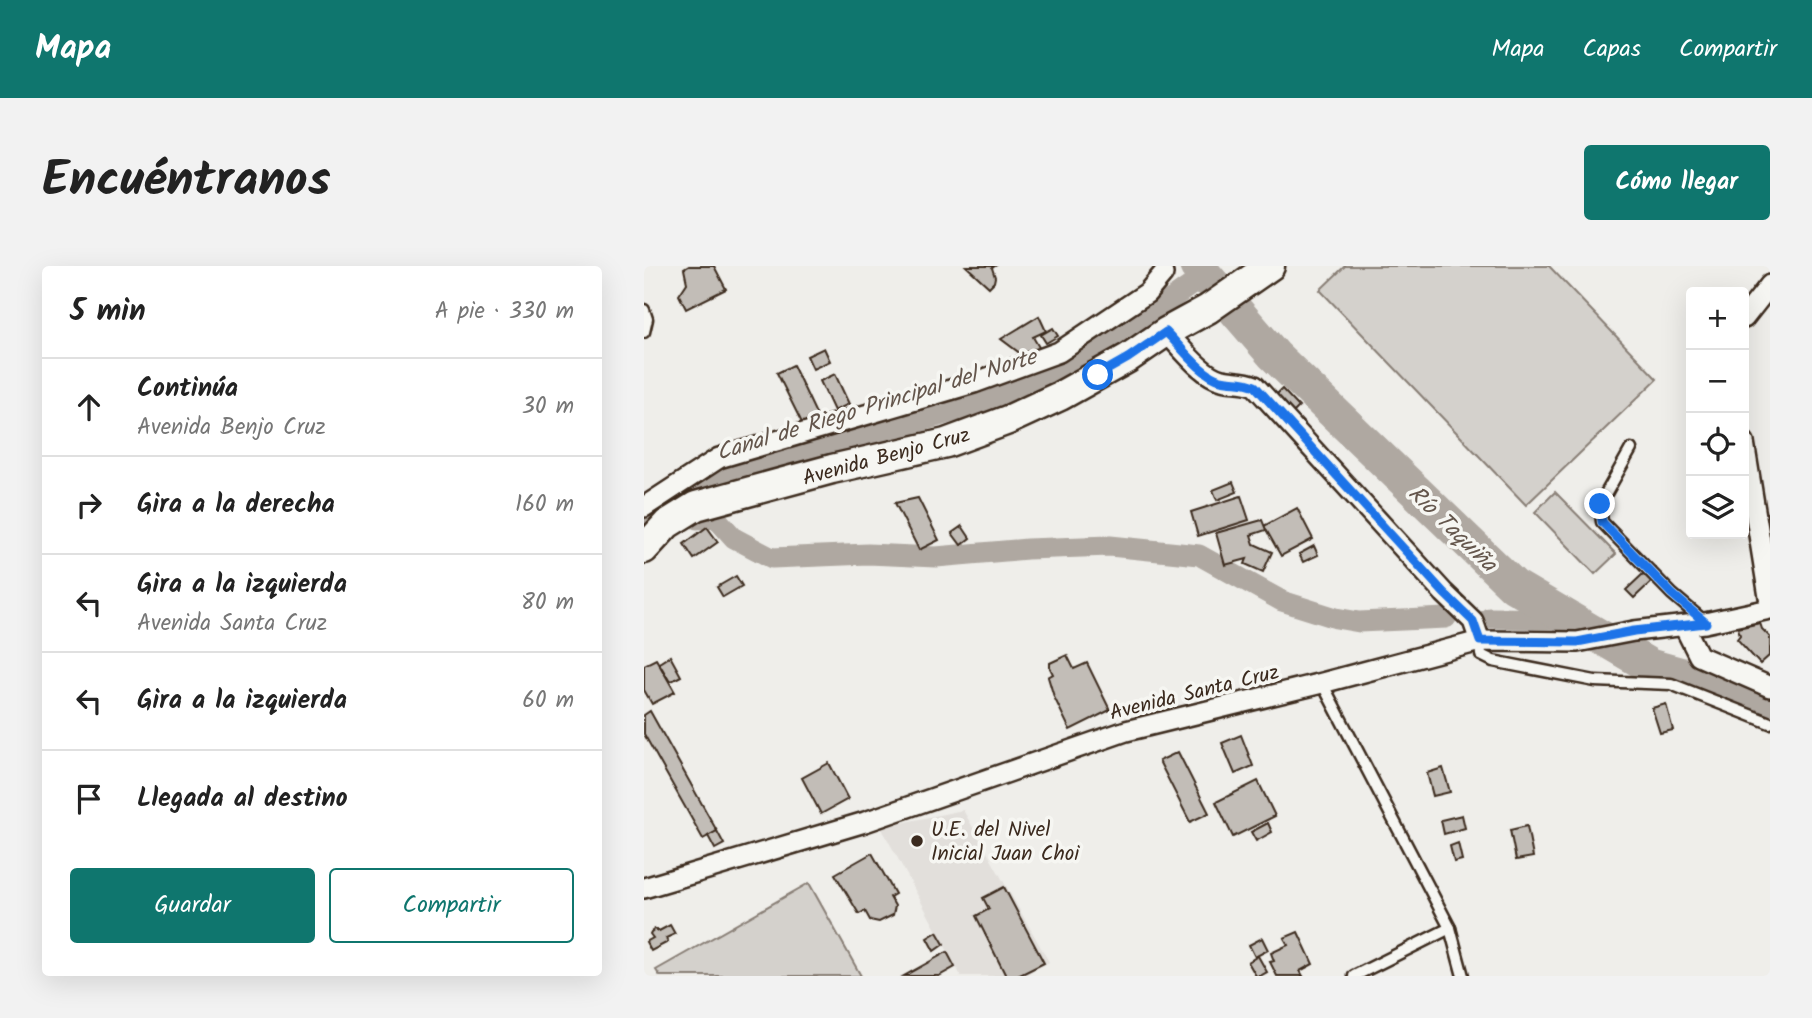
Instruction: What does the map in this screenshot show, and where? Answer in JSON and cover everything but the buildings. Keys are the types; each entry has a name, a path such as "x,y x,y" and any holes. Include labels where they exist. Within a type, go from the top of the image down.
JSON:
{"street":[{"name":"Avenida Benjo Cruz","path":"644,549 667,524 695,506 832,469 946,443 1009,420 1060,396 1128,358 1166,332 1208,309 1270,266"},
{"path":"644,507 719,458 974,383 1059,352 1147,293 1159,270"},
{"path":"1749,312 1770,285"},
{"path":"1166,332 1206,373 1220,380 1245,381 1255,386 1444,593 1473,621 1480,641"},
{"path":"1749,473 1770,603"},
{"name":"Avenida Santa Cruz","path":"644,888 865,822 1126,731 1480,641 1577,642 1634,631 1706,623 1770,609"},
{"path":"1684,626 1699,656 1770,687"}],"lane":[{"path":"644,310 647,319 644,332"},
{"path":"1631,449 1600,504 1602,522 1672,594 1706,623"},
{"path":"1480,641 1482,655 1493,661 1595,681 1671,684 1770,723"},
{"path":"1322,683 1450,928 1463,976"},
{"path":"1354,976 1450,928"}],"shaded area":[{"path":"1345,266 1549,266 1657,379 1526,505 1320,290"},
{"path":"1555,492 1616,554 1595,574 1535,512"},
{"path":"963,810 1049,962 1023,976 961,976 881,827"},
{"path":"809,883 861,976 660,976 656,970"}],"waterway":[{"name":"Río Taquiña","path":"1197,266 1274,355 1514,586 1650,666 1759,696 1770,703"},
{"name":"Canal de Riego Principal del Norte","path":"644,528 677,499 702,485 987,402 1061,373 1194,283"},
{"path":"697,519 716,518 734,538 772,558 868,554 936,557 1027,549 1110,546 1199,555 1282,601 1336,618 1359,622 1446,618"},
{"path":"1489,618 1571,619"}],"place":[{"name":"U.E. del Nivel Inicial Juan Choi","path":"917,841"}],"route":[{"path":"1098,375 1166,332 1206,373 1220,380 1245,381 1255,386 1444,593 1473,621 1480,641 1577,642 1634,631 1706,623 1672,594 1602,522 1600,504"}]}
